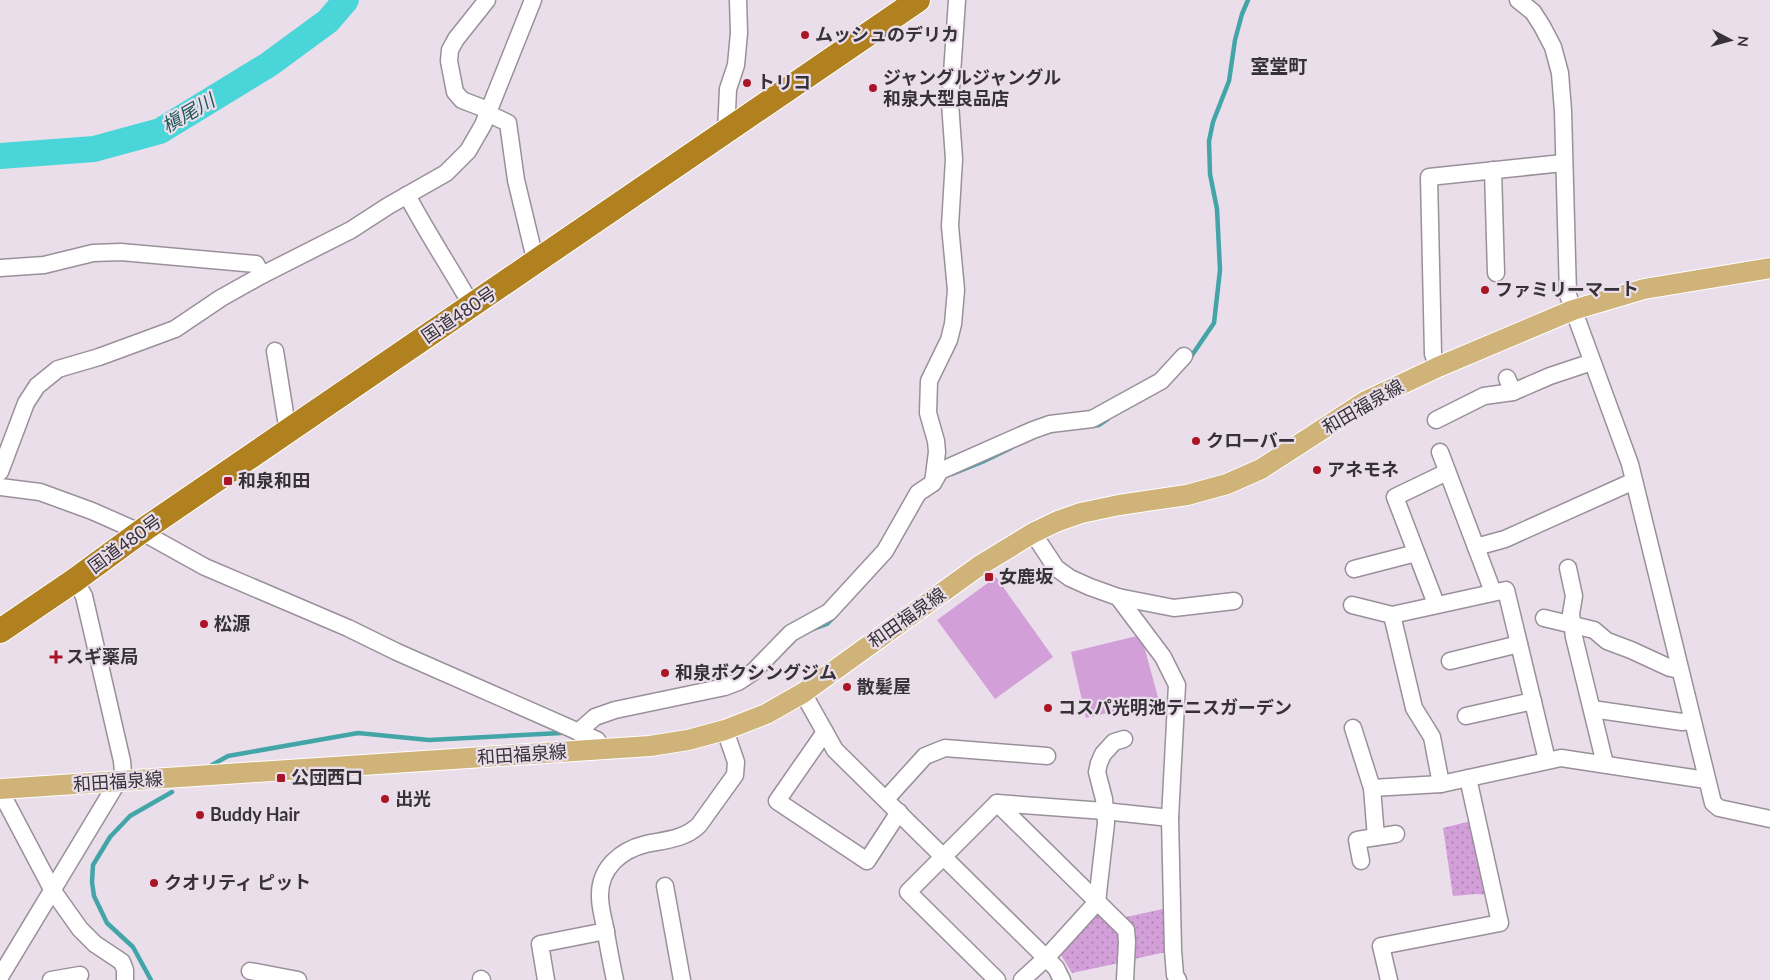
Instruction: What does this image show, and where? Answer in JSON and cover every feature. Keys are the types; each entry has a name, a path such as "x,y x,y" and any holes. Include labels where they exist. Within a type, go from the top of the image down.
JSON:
{"highway":[{"name":"国道480号","path":"0,631 918,0"}],"main road":[{"name":"和田福泉線","path":"2,789 650,746 688,740 725,730 766,714 802,692 980,566 1033,532 1081,513 1119,505 1187,495 1227,484 1261,469 1366,401 1438,367 1573,310 1644,289 1770,268"}],"street":[{"path":"487,0 456,39 450,50 449,61 455,92 462,100 488,111 508,123 516,180 536,263"},
{"path":"0,472 26,403 37,386 58,369 99,357 175,329 221,298 351,230 406,195 446,173 468,151 488,111 533,0"},
{"path":"726,132 728,89 736,65 739,32 738,0"},
{"path":"933,483 937,452 928,413 930,381 949,340 953,324 956,290 950,226 954,159 950,103 957,0"},
{"path":"1518,0 1533,12 1542,26 1553,47 1560,73 1563,110 1568,296 1630,464 1712,803 1719,808 1770,819"},
{"path":"1438,367 1433,354 1429,177 1563,163"},
{"path":"1493,170 1502,239 1496,273"},
{"path":"406,195 426,232 448,263 472,306"},
{"path":"0,268 44,265 93,253 121,252 256,264 262,275"},
{"path":"275,351 288,432"},
{"path":"578,732 596,717 615,710 725,687 738,682 753,672 791,632 829,612 885,551 918,493 933,483 940,471 1050,424 1092,419 1161,381 1184,356"},
{"path":"1442,412 1510,385 1550,376 1592,362"},
{"path":"1440,452 1492,592"},
{"path":"1436,604 1396,497 1447,472"},
{"path":"1476,547 1505,539 1634,480"},
{"path":"0,487 40,492 92,511 151,537 205,567 348,628 397,652 597,740 602,749"},
{"path":"1033,532 1056,568 1070,578 1118,597 1174,608 1234,601"},
{"path":"1354,569 1416,553"},
{"path":"1568,568 1574,596 1571,614 1572,624 1605,764"},
{"path":"0,977 119,782 123,772 84,596 75,580"},
{"path":"1352,605 1392,615 1506,590 1547,760"},
{"path":"1118,597 1163,656 1177,685 1170,818 1173,950 1175,975 1178,980"},
{"path":"1392,615 1414,708 1432,737 1441,784"},
{"path":"1544,618 1594,630 1607,642 1632,650 1670,668 1680,670"},
{"path":"1450,661 1519,644"},
{"path":"802,692 835,750 1056,968 1062,980"},
{"path":"1466,716 1533,701"},
{"path":"1592,709 1682,722 1692,721"},
{"path":"1353,728 1352,746 1372,788 1376,837"},
{"path":"614,980 600,897 601,885 607,869 620,855 628,850 637,846 680,838 694,830 735,774 736,762 725,730"},
{"path":"825,732 776,800 867,861 899,812"},
{"path":"1022,980 1046,958 1097,902 1106,824 1104,799 1097,772 1103,754 1114,742 1124,739"},
{"path":"886,799 925,756 945,748 1047,756"},
{"path":"1372,788 1441,784 1561,758 1706,780"},
{"path":"1388,980 1381,946 1500,923 1468,778"},
{"path":"2,789 4,800 53,891 80,929 95,944 122,962 124,980"},
{"path":"997,980 908,892 997,803 1170,818"},
{"path":"997,803 1126,930 1125,980"},
{"path":"1361,860 1357,840 1396,834"},
{"path":"665,886 675,906 690,980"},
{"path":"546,980 540,944 606,932"},
{"path":"250,971 298,980"},
{"path":"52,980 80,975"}],"shaded area":[{"path":"996,577 1053,657 995,699 937,620"},
{"path":"1141,635 1159,701 1086,718 1071,652"},
{"path":"1471,821 1489,895 1453,896 1443,828"},
{"path":"1163,909 1166,952 1134,959 1130,925 1126,917"},
{"path":"1095,915 1099,915 1106,921 1118,935 1119,963 1072,973 1061,955 1061,948"}],"waterway":[{"name":"槇尾川","path":"0,156 94,149 160,131 268,65 328,21 346,0"},
{"path":"1188,361 1214,323 1220,270 1217,209 1210,174 1209,141 1213,122 1229,81 1235,40 1248,0"},
{"path":"1092,426 1099,425 1108,419"},
{"path":"952,474 1011,448"},
{"path":"813,629 827,624 834,617"},
{"path":"212,765 228,756 358,733 429,740 561,733"},
{"path":"151,980 133,947 107,923 94,896 92,882 93,865 110,837 130,816 172,792"}],"place":[{"name":"ムッシュのデリカ","path":"805,35"},
{"name":"トリコ","path":"747,83"},
{"name":"ジャングルジャングル 和泉大型良品店","path":"873,88"},
{"name":"ファミリーマート","path":"1485,290"},
{"name":"クローバー","path":"1196,441"},
{"name":"アネモネ","path":"1317,470"},
{"name":"和泉和田","path":"228,481"},
{"name":"女鹿坂","path":"989,577"},
{"name":"松源","path":"204,624"},
{"name":"スギ薬局","path":"56,657"},
{"name":"和泉ボクシングジム","path":"665,673"},
{"name":"散髪屋","path":"847,687"},
{"name":"コスパ光明池テニスガーデン","path":"1048,708"},
{"name":"公団西口","path":"281,778"},
{"name":"出光","path":"385,799"},
{"name":"Buddy Hair","path":"200,815"},
{"name":"クオリティ ピット","path":"154,883"}],"district":[{"name":"室堂町","path":"1279,66"}]}
